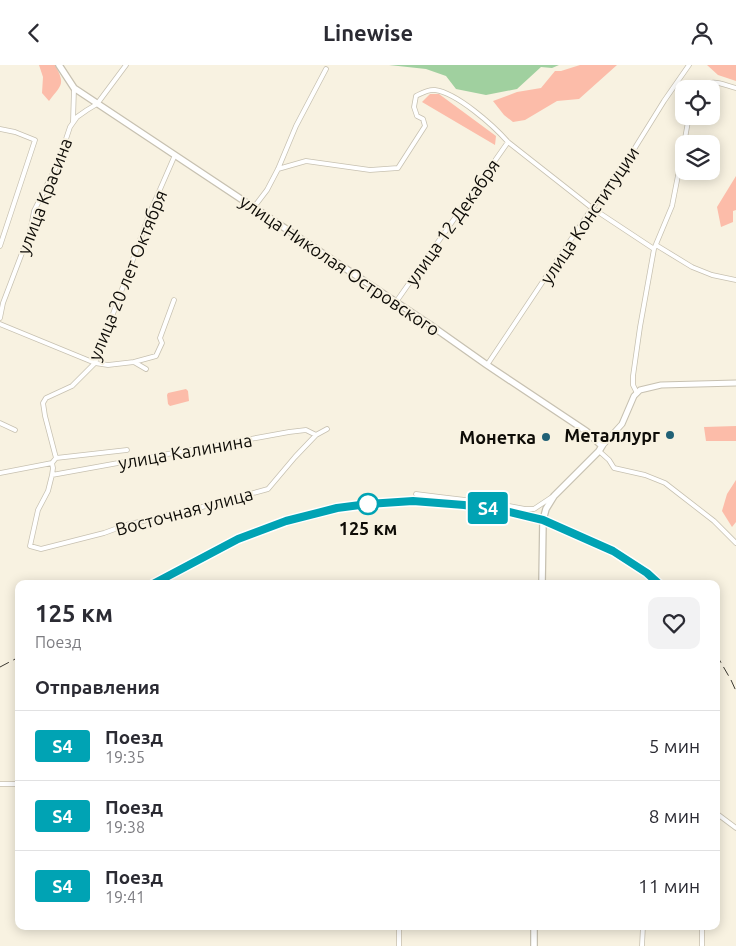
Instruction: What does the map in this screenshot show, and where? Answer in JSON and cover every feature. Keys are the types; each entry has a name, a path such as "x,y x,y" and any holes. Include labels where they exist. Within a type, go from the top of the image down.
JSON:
{"main road":[{"path":"59,65 74,88"},
{"name":"улица Николая Островского","path":"74,88 430,324 487,365 586,431 600,449"},
{"path":"542,580 543,520 546,509 554,496 622,424 634,396 640,390 660,385 736,383"},
{"path":"534,930 534,946"}],"street":[{"name":"улица Красина","path":"0,318 3,303 30,232 34,211 58,163 68,131 73,122 87,109 98,104 126,65"},
{"name":"улица Конституции","path":"487,365 592,208 628,159 689,65"},
{"path":"254,207 267,190 278,169 296,126 326,69"},
{"path":"720,83 736,88"},
{"path":"73,122 74,88"},
{"path":"278,169 306,161 370,170 398,168 425,126 423,119 418,116 414,107 416,96 425,91 443,92 468,106 496,129 508,142 592,208 655,247 692,267 712,275 736,281"},
{"name":"улица Красина","path":"0,129 15,132 35,141 0,246"},
{"name":"улица 12 Декабря","path":"396,302 508,142"},
{"name":"улица 20 лет Октября","path":"56,458 43,403 46,398 72,386 95,363 151,210 176,155"},
{"path":"637,393 633,385 633,376 655,247 672,206 677,180"},
{"path":"0,324 95,363 108,365 134,362 156,356 162,343 160,338 174,300"},
{"path":"134,362 146,369"},
{"path":"0,423 15,430"},
{"name":"Восточная улица","path":"52,475 48,491 38,510 30,546 41,549 268,489 294,457 316,435 327,429"},
{"name":"улица Калинина","path":"52,475 289,432 306,430 316,435"},
{"path":"600,449 614,468 645,475 665,483 714,521 736,543"},
{"name":"улица Калинина","path":"56,458 127,450"},
{"path":"0,473 52,463 56,458"},
{"path":"52,463 52,475"},
{"path":"416,493 525,509 534,509 554,496"},
{"path":"0,783 15,784"},
{"path":"720,816 736,828"},
{"path":"399,930 399,946"},
{"path":"642,946 643,930"},
{"path":"702,930 702,946"}],"shaded area":[{"path":"39,65 55,65 60,77 61,85 49,101 42,93 43,77"},
{"path":"389,65 559,65 552,68 541,67 517,89 486,95 456,89 446,76 426,69"},
{"path":"580,65 617,65 579,99 557,101 525,120 513,122 504,115 493,101 517,92 541,88 555,71"},
{"path":"707,65 736,65 736,81 718,75"},
{"path":"430,94 439,94 496,136 495,145 422,102"},
{"path":"736,176 736,210 733,211 733,222 721,227 717,207"},
{"path":"186,389 189,401 170,406 168,404 168,393"},
{"path":"736,426 736,441 706,441 704,427"},
{"path":"736,480 736,522 732,527 722,511 727,494"}],"railway":[{"path":"161,580 238,539 286,521 337,508 413,501 464,505 505,511 543,520 613,551 655,580"},
{"path":"0,667 15,659"},
{"path":"720,661 736,691"}],"train":[{"name":"S4","path":"160,580 238,539 286,521 337,508 413,501 464,505 505,511 543,520 613,551 655,580"}],"place":[{"name":"Металлург","path":"670,435"},
{"name":"Монетка","path":"546,437"},
{"name":"125 км","path":"368,504"}]}
